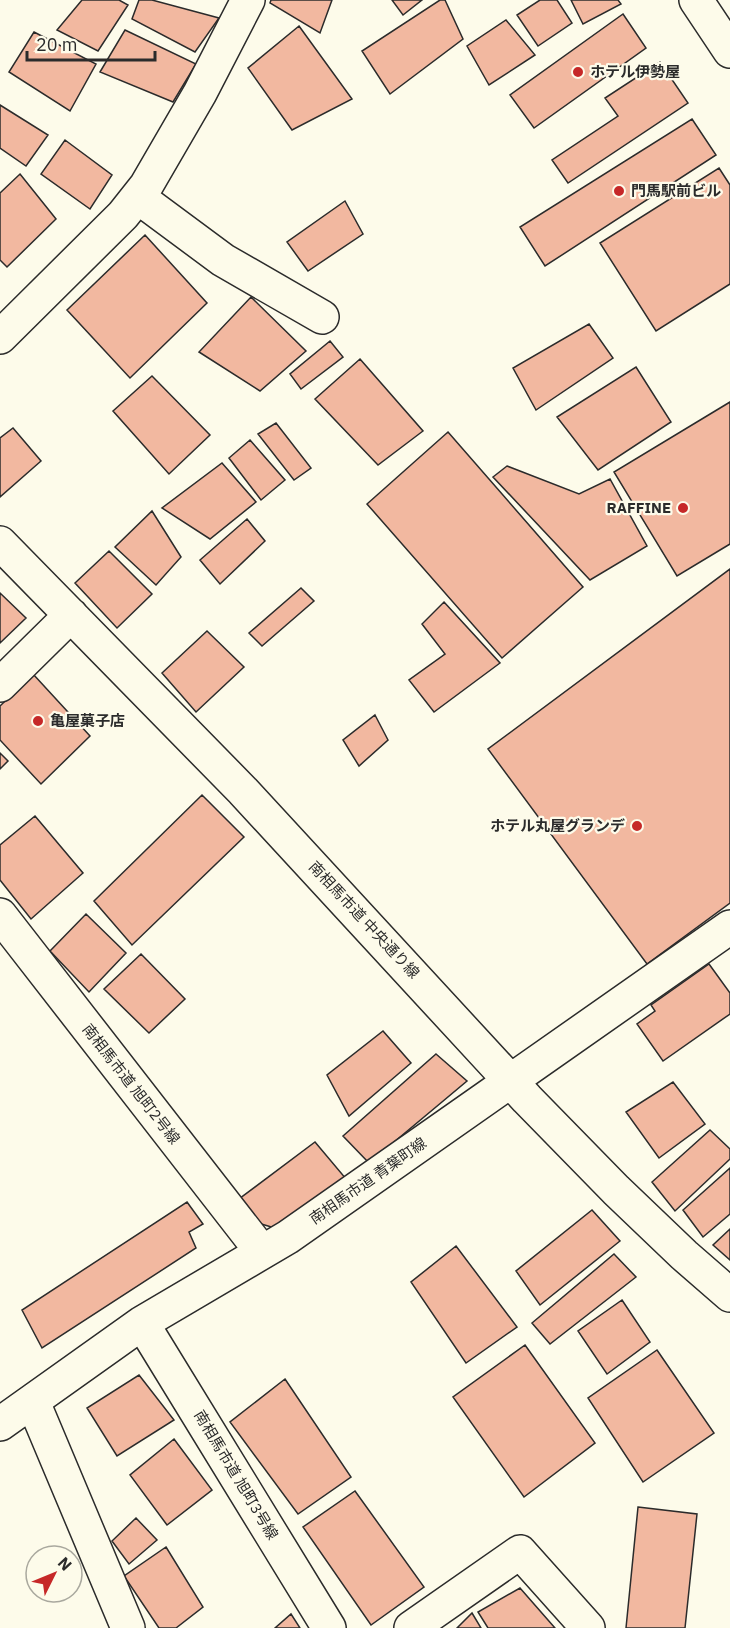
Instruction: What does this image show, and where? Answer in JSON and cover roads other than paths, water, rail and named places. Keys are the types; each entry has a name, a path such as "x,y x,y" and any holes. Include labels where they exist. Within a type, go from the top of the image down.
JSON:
{"street":[{"path":"0,337 123,215 138,197 200,93 248,0"},
{"path":"696,0 730,51"},
{"path":"138,197 223,260 322,317"},
{"name":"南相馬市道 中央通り線","path":"0,543 243,790 510,1080 615,1190 684,1255 730,1294"},
{"path":"0,686 70,615"},
{"name":"南相馬市道 旭町2号線","path":"0,915 262,1252"},
{"name":"南相馬市道 青葉町線","path":"0,1424 142,1323 288,1238 730,927"},
{"name":"南相馬市道 旭町3号線","path":"142,1323 329,1628"},
{"path":"33,1402 128,1628"},
{"path":"411,1628 520,1552 588,1628"}],"place":[{"name":"ホテル伊勢屋","path":"578,72"},
{"name":"門馬駅前ビル","path":"619,191"},
{"name":"RAFFINE","path":"683,508"},
{"name":"亀屋菓子店","path":"38,721"},
{"name":"ホテル丸屋グランデ","path":"637,826"}]}
